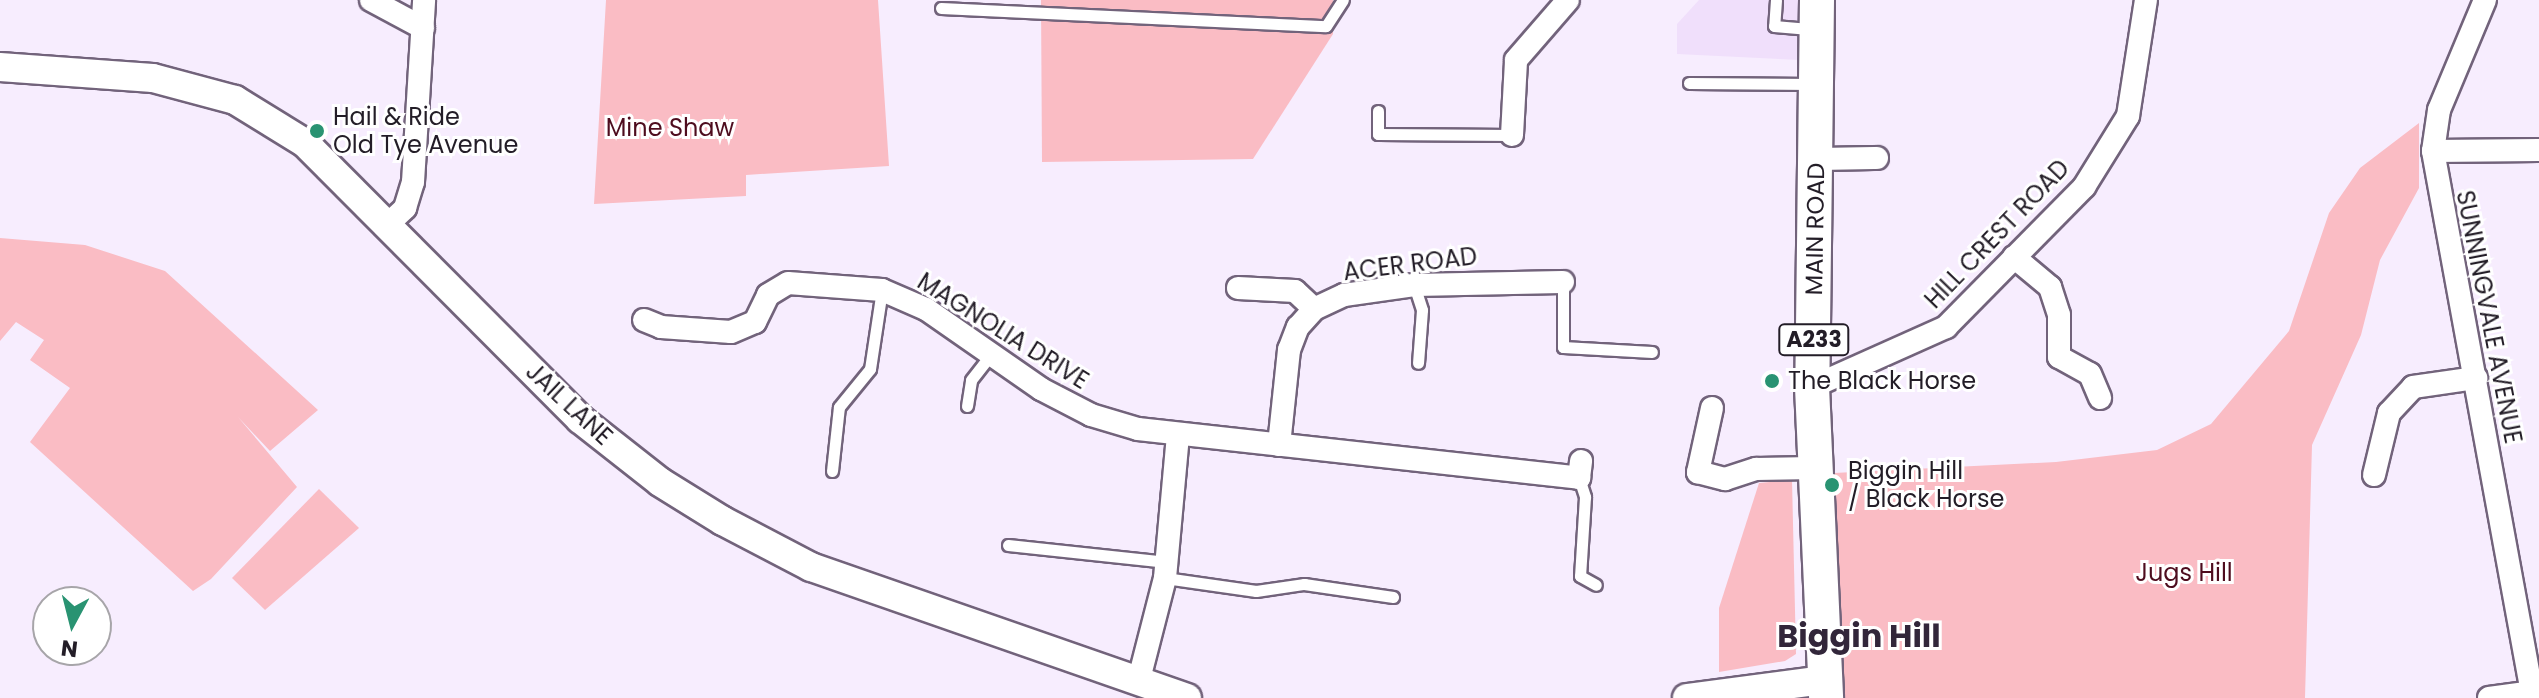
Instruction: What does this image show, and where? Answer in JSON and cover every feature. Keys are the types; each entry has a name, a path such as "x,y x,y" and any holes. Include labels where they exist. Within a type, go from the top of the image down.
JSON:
{"main road":[{"name":"MAIN ROAD","path":"1817,15 1812,387 1825,689"}],"street":[{"path":"371,0 423,28"},
{"path":"387,225 405,208 413,182 424,0"},
{"path":"1512,135 1516,60 1568,0"},
{"name":"HILL CREST ROAD","path":"1812,387 1946,327 2084,187 2128,116 2146,0"},
{"name":"SUNNINGVALE AVENUE","path":"2485,0 2439,110 2433,151 2532,695"},
{"name":"JAIL LANE","path":"0,67 153,78 235,100 305,143 580,419 660,482 723,521 811,567 1187,698"},
{"path":"2433,151 2539,150"},
{"path":"1816,159 1877,158"},
{"path":"2014,257 2050,287 2059,315 2059,357 2090,374 2100,398"},
{"name":"ACER ROAD","path":"1314,309 1344,295 1414,285 1563,282"},
{"name":"MAGNOLIA DRIVE","path":"644,320 661,327 731,332 755,322 768,295 788,283 882,290 926,309 991,354 1091,415 1178,435 1580,469"},
{"path":"1238,288 1295,291 1314,309 1298,327 1289,350 1279,445"},
{"path":"2374,475 2389,413 2413,387 2476,378"},
{"path":"1712,408 1698,472 1725,479 1756,469 1814,468"},
{"path":"1138,683 1166,570 1178,435"},
{"path":"1687,698 1825,689"},
{"path":"2489,698 2532,695"}],"lane":[{"path":"941,8 1326,26 1343,0"},
{"path":"1776,0 1774,26 1817,15"},
{"path":"1689,83 1817,84"},
{"path":"1378,111 1378,134 1512,135"},
{"path":"1563,282 1563,347 1652,352"},
{"path":"1414,285 1422,310 1418,363"},
{"path":"832,471 839,407 870,369 882,290"},
{"path":"967,406 971,380 991,354"},
{"path":"1580,469 1585,497 1580,576 1596,585"},
{"path":"1008,545 1166,570 1256,591 1304,584 1393,597"}],"shaded area":[{"path":"1699,0 1803,0 1801,60 1677,54 1677,24"}],"green space":[{"name":"Mine Shaw","path":"606,0 878,0 889,166 746,175 746,196 594,204"},
{"path":"1041,0 1333,0 1333,34 1253,159 1042,162"},
{"name":"Jugs Hill","path":"2419,123 2419,188 2380,260 2361,335 2312,445 2305,698 1841,698 1834,473 2056,462 2157,450 2211,424 2289,331 2329,213 2360,168"},
{"path":"0,238 85,245 165,271 318,410 270,451 238,417 297,487 211,579 193,591 30,442 70,388 30,360 44,340 16,322 0,341"},
{"path":"1792,480 1796,654 1785,661 1719,672 1719,608 1759,483"},
{"path":"319,489 359,528 265,610 232,578"}],"place":[{"name":"Hail & Ride Old Tye Avenue","path":"317,131"},
{"name":"The Black Horse","path":"1772,381"},
{"name":"Biggin Hill / Black Horse","path":"1832,485"}],"district":[{"name":"Biggin Hill","path":"1859,636"}]}
